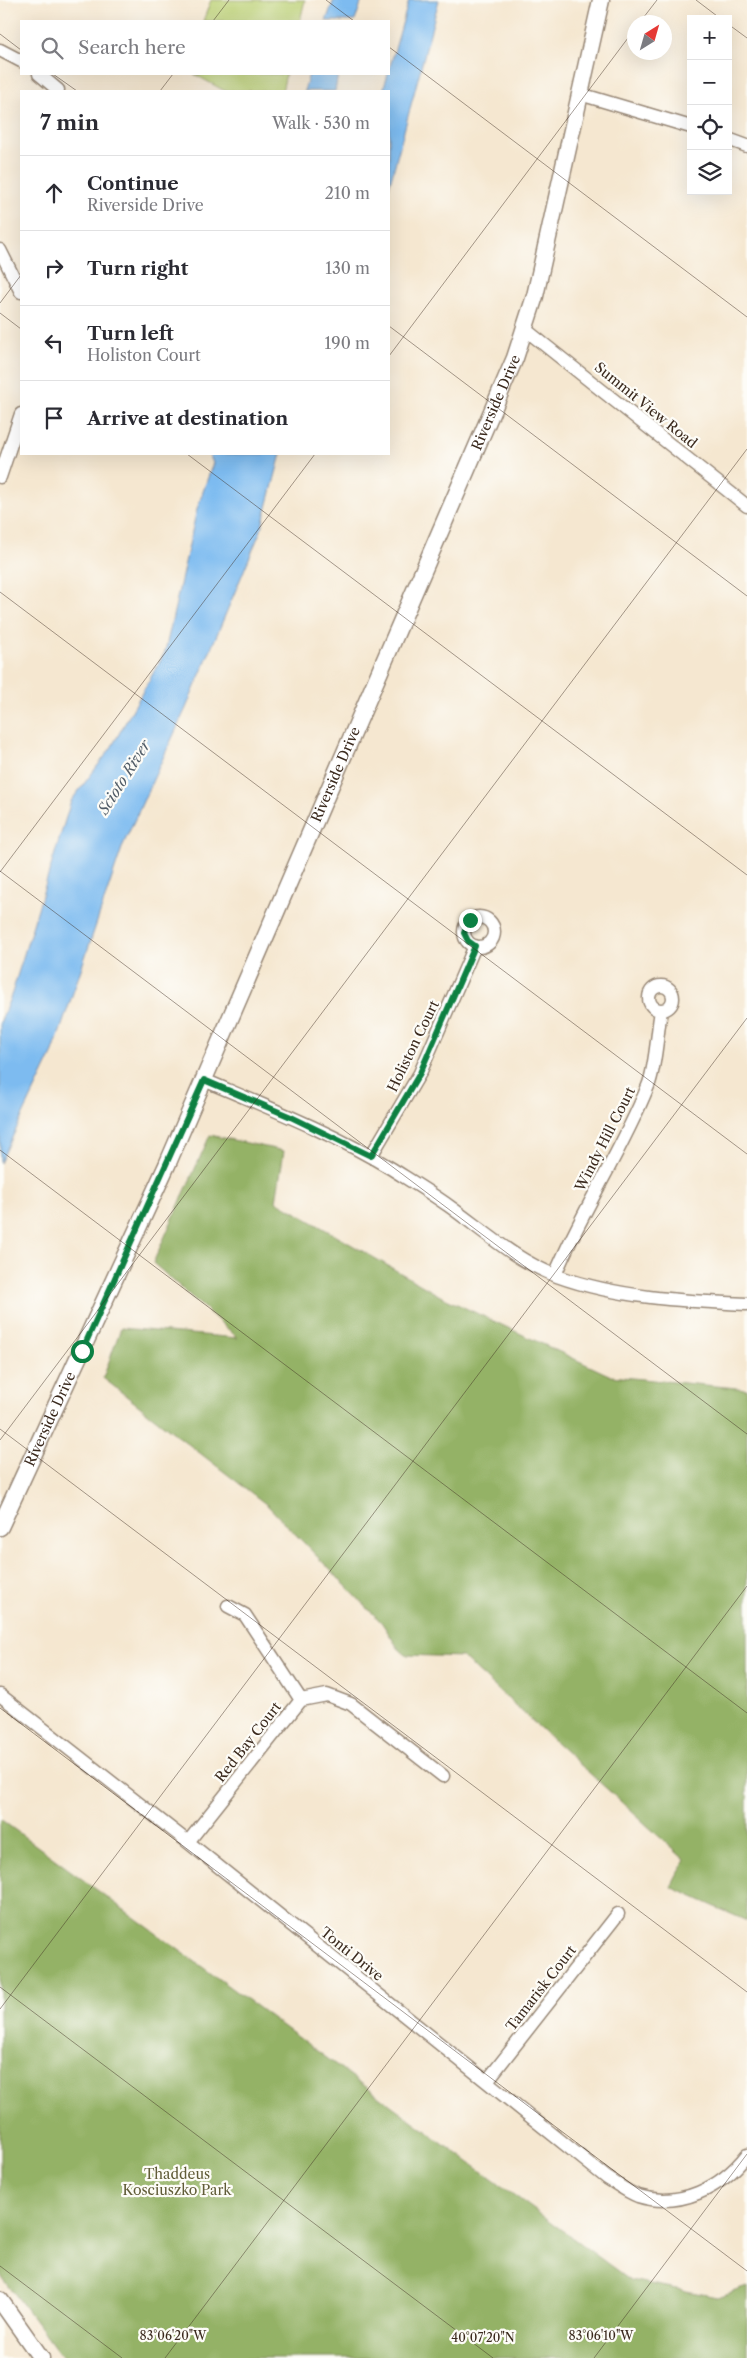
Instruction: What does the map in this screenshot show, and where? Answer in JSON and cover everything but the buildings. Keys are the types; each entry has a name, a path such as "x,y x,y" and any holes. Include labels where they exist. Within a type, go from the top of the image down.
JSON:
{"main road":[{"name":"Riverside Drive","path":"0,1527 117,1278 486,428 526,330 559,196 601,0"},
{"path":"0,2300 42,2358"}],"street":[{"path":"0,50 20,61"},
{"path":"40,75 58,90"},
{"path":"580,94 687,127"},
{"path":"732,140 747,146"},
{"path":"0,250 20,290"},
{"name":"Summit View Road","path":"526,330 747,506"},
{"path":"0,477 20,417"},
{"name":"Holiston Court","path":"371,1156 420,1073 475,946"},
{"name":"Windy Hill Court","path":"555,1275 571,1237 610,1165 649,1084 661,1011"},
{"path":"204,1080 291,1117 371,1156 450,1207 512,1253 555,1275 605,1291 671,1300 747,1304"},
{"path":"228,1606 245,1615 301,1700"},
{"name":"Tonti Drive","path":"0,1695 188,1842 607,2178 637,2196 672,2200 708,2191 737,2168 747,2155"},
{"name":"Red Bay Court","path":"188,1842 301,1700 327,1695 351,1704 444,1776"},
{"name":"Tamarisk Court","path":"487,2081 618,1914"}],"green space":[{"path":"211,0 305,0 300,20 203,20"},
{"path":"196,75 286,75 282,90 223,90"},
{"path":"210,1135 284,1151 276,1201 442,1297 611,1376 747,1389 747,1921 671,1887 685,1860 462,1657 406,1655 398,1648 382,1623 267,1505 103,1378 121,1328 238,1338 153,1263"},
{"name":"Thaddeus Kosciuszko Park","path":"0,1819 630,2280 717,2297 747,2287 747,2358 63,2358 0,2274"}],"water":[{"path":"334,0 362,0 355,20 326,20"},
{"path":"409,0 439,0 390,183 390,90 383,90 388,75 390,75 390,66"},
{"path":"309,75 338,75 335,90 304,90"},
{"name":"Scioto River","path":"209,455 281,455 261,530 186,708 123,845 53,1052 0,1163 0,1023 12,993 71,801 111,748 165,652 197,509 213,463"}],"route":[{"path":"82,1351 117,1278 204,1080 291,1117 371,1156 420,1073 475,946 471,945 464,933 470,920"}]}
